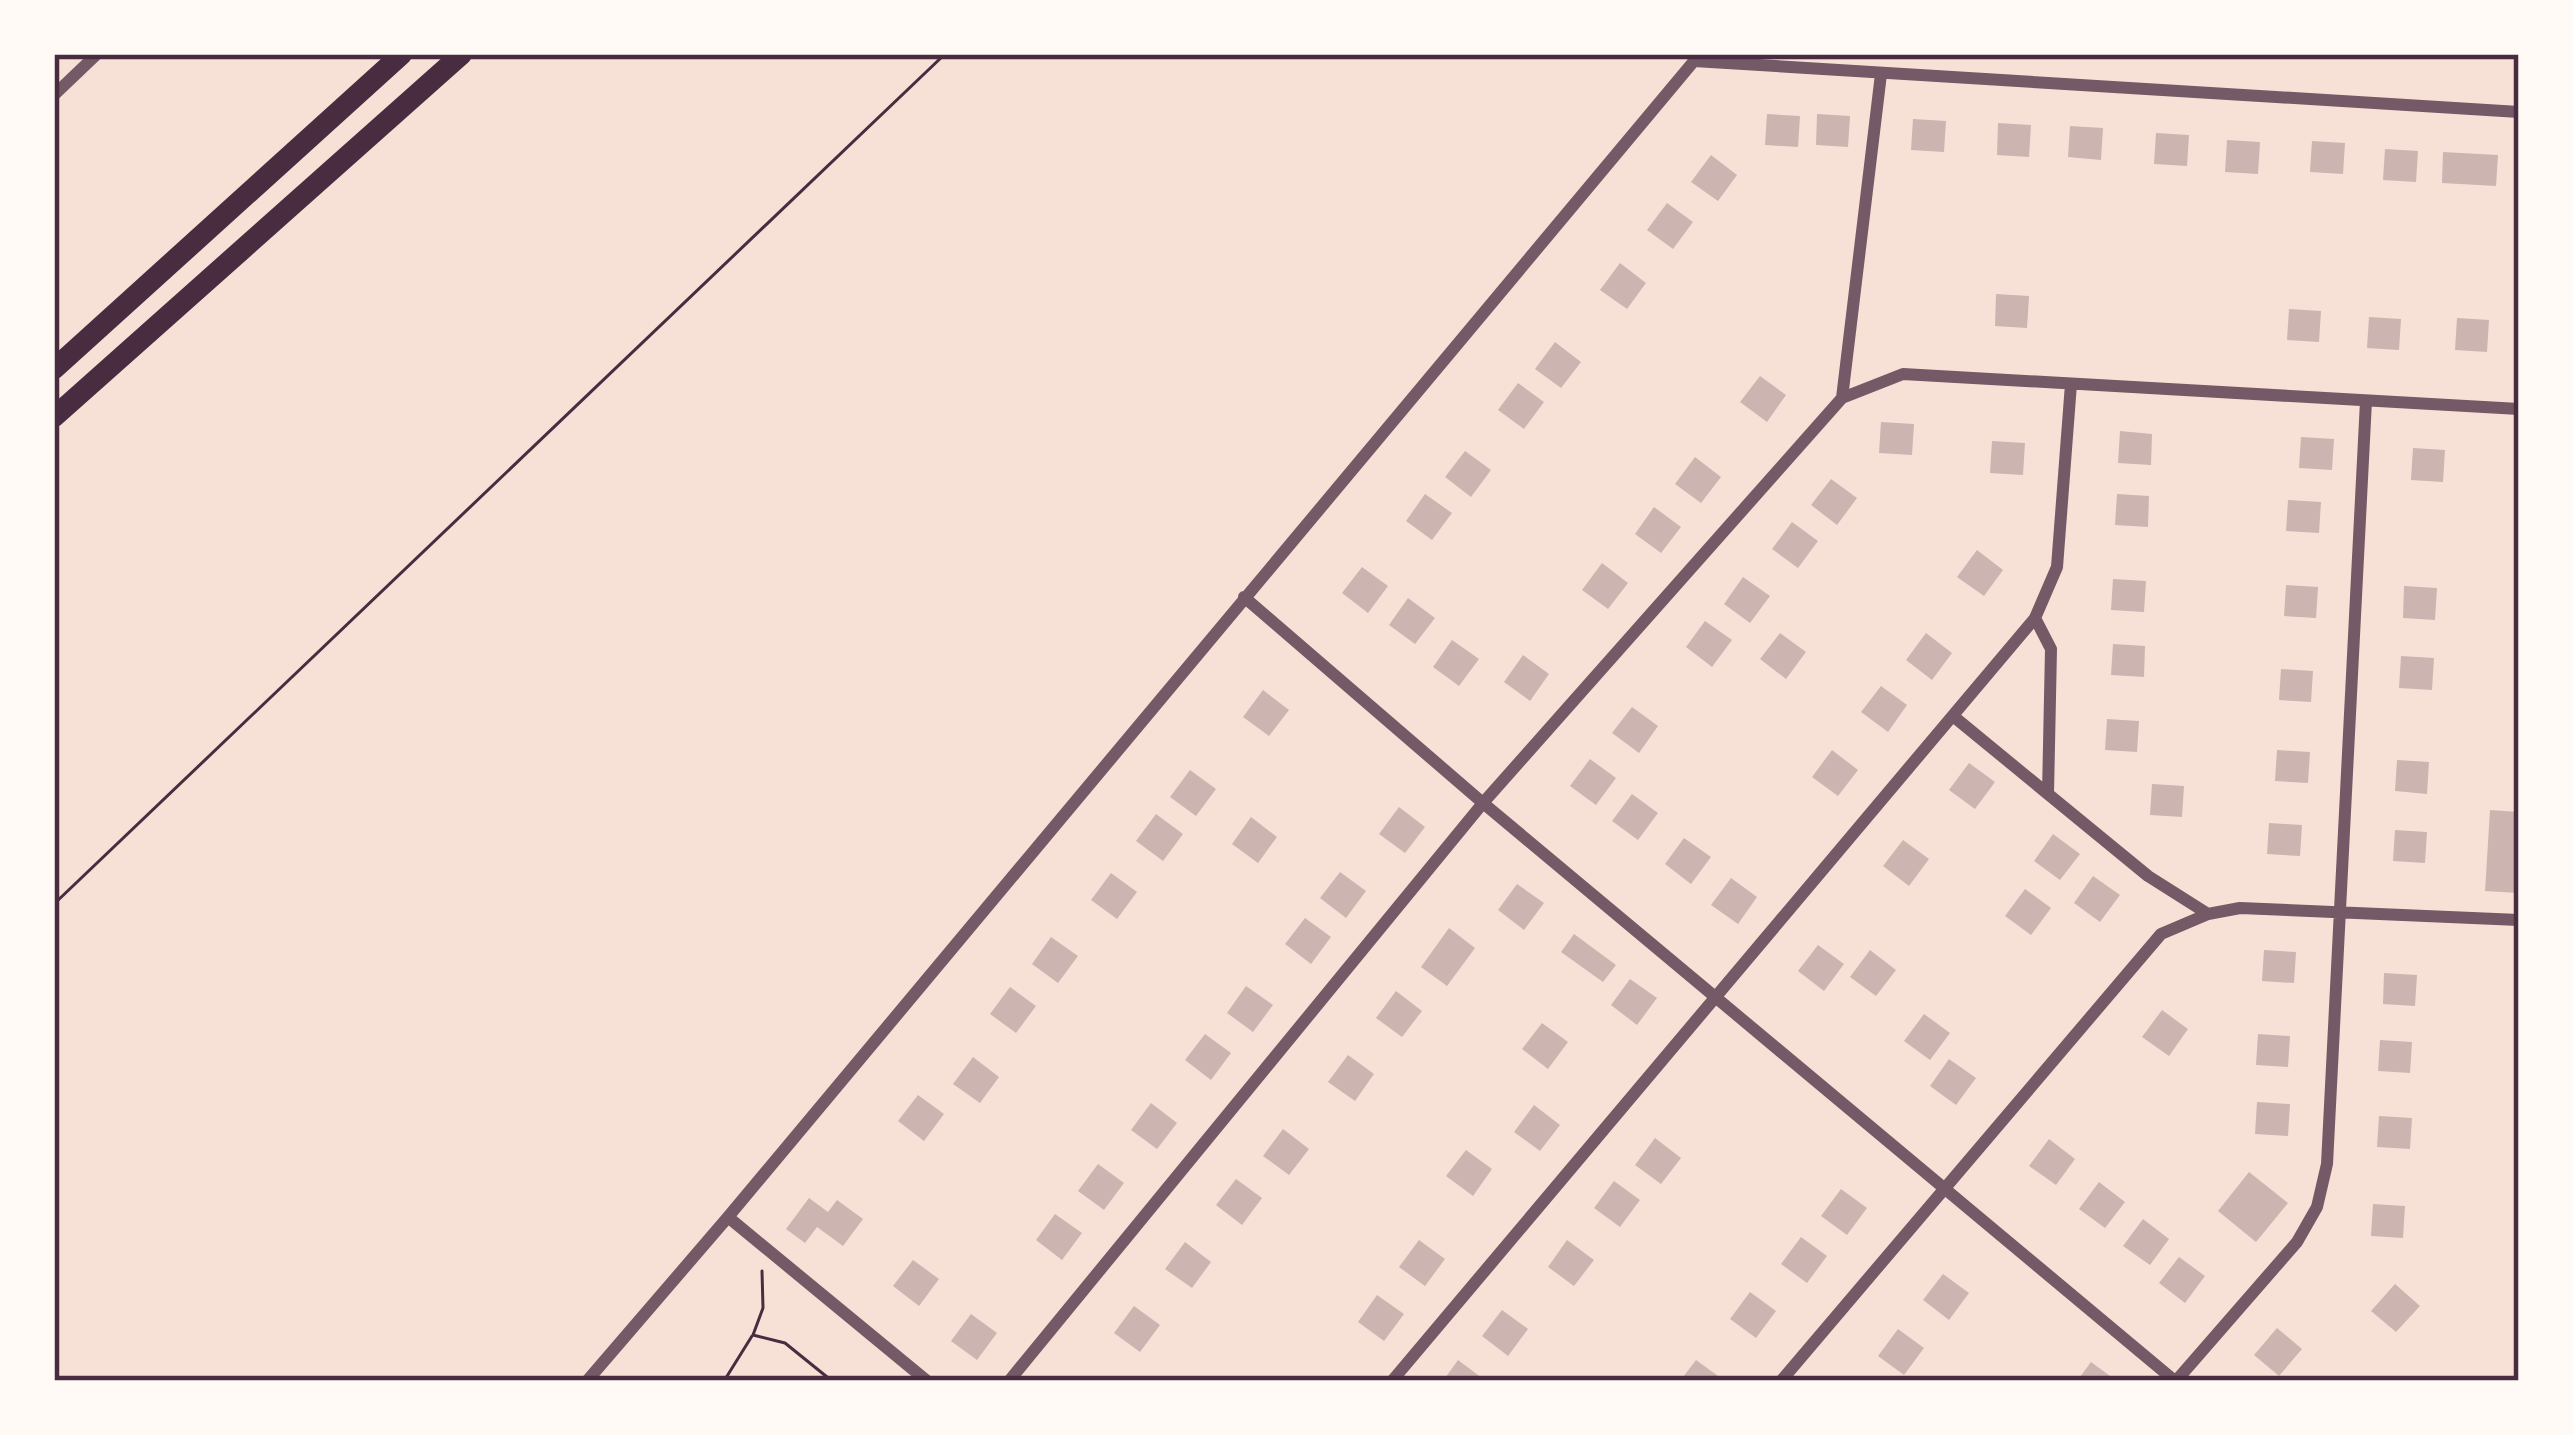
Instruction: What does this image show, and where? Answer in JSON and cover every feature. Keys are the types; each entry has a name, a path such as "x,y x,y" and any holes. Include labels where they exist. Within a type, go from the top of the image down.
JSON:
{"highway":[{"path":"54,369 402,54"},
{"path":"54,417 462,54"}],"street":[{"path":"54,95 97,54"},
{"path":"587,1381 1697,57 1881,74 2519,112"},
{"path":"1842,398 1881,74"},
{"path":"1009,1381 1483,803 1842,398 1903,374 2519,410"},
{"path":"1392,1381 2036,618 2057,567 2071,384"},
{"path":"1244,597 1483,803 2176,1381 2297,1242 2317,1208 2327,1164 2366,401"},
{"path":"2036,618 2050,649 2048,794"},
{"path":"1953,716 2131,863 2208,914"},
{"path":"1780,1381 2162,934 2208,914 2240,908 2519,920"},
{"path":"728,1217 927,1381"}],"path":[{"path":"54,904 945,54"},
{"path":"724,1381 753,1335 763,1308 764,1247"},
{"path":"753,1335 785,1343 832,1381"}],"building":[{"path":"1767,114 1800,116 1798,147 1765,145"},
{"path":"1817,114 1850,116 1848,147 1816,145"},
{"path":"1913,119 1946,121 1944,152 1911,150"},
{"path":"1998,123 2031,125 2029,157 1997,155"},
{"path":"2070,126 2103,128 2101,160 2068,157"},
{"path":"2156,133 2189,135 2187,166 2154,164"},
{"path":"2227,140 2260,142 2258,174 2225,172"},
{"path":"2312,141 2345,143 2343,174 2310,172"},
{"path":"2385,149 2418,151 2416,182 2383,180"},
{"path":"2443,152 2498,155 2496,186 2442,183"},
{"path":"1711,155 1737,175 1718,201 1691,182"},
{"path":"1667,203 1693,222 1673,249 1647,230"},
{"path":"1620,263 1646,283 1627,309 1600,290"},
{"path":"1996,294 2029,296 2027,328 1995,326"},
{"path":"2289,309 2321,311 2319,342 2287,340"},
{"path":"2369,317 2401,319 2399,350 2367,348"},
{"path":"2457,318 2489,320 2487,352 2455,350"},
{"path":"1555,342 1581,362 1561,388 1535,369"},
{"path":"1760,376 1786,395 1767,422 1740,402"},
{"path":"1518,383 1544,402 1524,429 1498,410"},
{"path":"1881,422 1914,424 1912,455 1879,453"},
{"path":"2120,431 2152,434 2151,465 2118,463"},
{"path":"2301,437 2334,439 2332,470 2299,468"},
{"path":"1992,441 2025,443 2023,475 1990,473"},
{"path":"2413,448 2445,450 2443,482 2411,480"},
{"path":"1465,451 1491,470 1471,497 1445,477"},
{"path":"1695,457 1721,477 1701,503 1675,484"},
{"path":"1831,479 1857,498 1837,525 1811,505"},
{"path":"1425,494 1452,513 1432,540 1406,521"},
{"path":"2117,494 2149,496 2148,527 2115,525"},
{"path":"2288,500 2321,502 2319,533 2286,531"},
{"path":"1654,507 1681,527 1661,553 1635,534"},
{"path":"1792,522 1818,541 1798,568 1772,549"},
{"path":"1977,550 2003,570 1984,596 1957,577"},
{"path":"1602,563 1628,583 1608,609 1582,590"},
{"path":"1362,567 1388,586 1368,613 1342,593"},
{"path":"1743,577 1770,596 1750,623 1724,604"},
{"path":"2113,579 2146,581 2144,612 2111,610"},
{"path":"2286,585 2318,587 2316,618 2284,616"},
{"path":"2404,586 2437,588 2435,620 2403,618"},
{"path":"1408,598 1435,618 1415,644 1389,625"},
{"path":"1705,621 1732,640 1712,667 1686,647"},
{"path":"1780,633 1806,652 1786,679 1760,659"},
{"path":"1926,633 1952,653 1932,680 1906,660"},
{"path":"1452,640 1479,659 1459,686 1433,667"},
{"path":"2113,644 2145,646 2144,677 2111,675"},
{"path":"1523,655 1549,674 1530,701 1504,682"},
{"path":"2401,656 2434,658 2432,690 2399,688"},
{"path":"2281,669 2313,671 2311,702 2279,700"},
{"path":"1881,686 1907,705 1888,732 1861,712"},
{"path":"1263,690 1289,710 1269,736 1243,717"},
{"path":"1632,707 1658,726 1639,753 1612,733"},
{"path":"2107,719 2139,721 2137,752 2105,750"},
{"path":"1832,750 1858,770 1838,796 1812,777"},
{"path":"2277,750 2310,752 2308,783 2275,781"},
{"path":"1590,759 1616,778 1596,805 1570,786"},
{"path":"2397,760 2429,762 2427,794 2395,791"},
{"path":"1969,763 1995,782 1975,809 1949,790"},
{"path":"1190,770 1216,789 1196,816 1170,797"},
{"path":"2152,784 2184,786 2182,817 2150,815"},
{"path":"1632,794 1658,813 1638,840 1612,821"},
{"path":"1399,807 1425,827 1405,853 1379,834"},
{"path":"2490,810 2519,812 2518,893 2485,891"},
{"path":"1156,814 1183,834 1163,861 1136,841"},
{"path":"1251,817 1277,837 1258,863 1232,844"},
{"path":"2269,823 2302,825 2300,856 2267,854"},
{"path":"2395,830 2427,832 2425,863 2393,861"},
{"path":"2053,834 2080,854 2060,880 2034,861"},
{"path":"1684,838 1711,857 1691,884 1665,864"},
{"path":"1903,840 1929,859 1909,886 1883,866"},
{"path":"1340,872 1366,891 1346,918 1320,898"},
{"path":"1111,873 1137,892 1117,919 1091,900"},
{"path":"2093,876 2120,895 2100,922 2074,903"},
{"path":"1731,878 1757,897 1738,924 1711,905"},
{"path":"1517,884 1544,903 1524,930 1498,910"},
{"path":"2025,889 2051,908 2031,935 2005,916"},
{"path":"1305,918 1331,937 1311,964 1285,944"},
{"path":"1449,928 1475,948 1447,986 1421,967"},
{"path":"1574,934 1616,965 1603,982 1561,952"},
{"path":"1051,937 1078,956 1058,983 1032,964"},
{"path":"1818,945 1844,964 1824,991 1798,971"},
{"path":"1870,950 1896,970 1876,996 1850,977"},
{"path":"2264,950 2296,952 2294,983 2262,981"},
{"path":"2384,973 2417,975 2415,1006 2383,1004"},
{"path":"1630,979 1657,998 1637,1025 1611,1005"},
{"path":"1246,986 1273,1005 1253,1032 1227,1013"},
{"path":"1010,987 1036,1006 1016,1033 990,1014"},
{"path":"1396,991 1422,1011 1402,1037 1376,1018"},
{"path":"2162,1010 2188,1029 2169,1056 2142,1037"},
{"path":"1924,1014 1950,1033 1930,1060 1904,1041"},
{"path":"1542,1023 1568,1042 1548,1069 1522,1049"},
{"path":"1205,1034 1231,1053 1211,1080 1185,1060"},
{"path":"2258,1034 2290,1036 2288,1067 2256,1065"},
{"path":"2380,1040 2412,1042 2410,1073 2378,1071"},
{"path":"1348,1055 1374,1074 1355,1101 1328,1082"},
{"path":"973,1057 999,1077 980,1103 953,1084"},
{"path":"1949,1059 1976,1078 1956,1105 1930,1086"},
{"path":"918,1095 944,1114 924,1141 898,1121"},
{"path":"2257,1102 2290,1104 2288,1136 2255,1134"},
{"path":"1151,1103 1177,1123 1157,1149 1131,1130"},
{"path":"1534,1105 1560,1125 1540,1151 1514,1132"},
{"path":"2379,1116 2412,1118 2410,1149 2377,1147"},
{"path":"1283,1129 1309,1149 1289,1175 1263,1156"},
{"path":"1655,1138 1681,1158 1661,1184 1635,1165"},
{"path":"2049,1139 2075,1159 2056,1185 2029,1166"},
{"path":"1466,1150 1492,1169 1473,1196 1446,1176"},
{"path":"1098,1164 1124,1183 1104,1210 1078,1191"},
{"path":"2249,1172 2288,1203 2256,1242 2218,1211"},
{"path":"1236,1179 1262,1198 1242,1225 1216,1205"},
{"path":"1614,1181 1640,1200 1620,1227 1594,1208"},
{"path":"2099,1182 2125,1202 2105,1228 2079,1209"},
{"path":"1841,1189 1867,1208 1847,1235 1821,1216"},
{"path":"809,1198 828,1212 837,1200 863,1219 843,1246 817,1227 805,1243 786,1229"},
{"path":"2373,1204 2405,1206 2403,1238 2371,1236"},
{"path":"1055,1214 1082,1233 1062,1260 1036,1240"},
{"path":"2143,1219 2169,1239 2150,1265 2123,1246"},
{"path":"1801,1237 1827,1256 1807,1283 1781,1264"},
{"path":"1419,1240 1445,1259 1425,1286 1399,1267"},
{"path":"1567,1240 1594,1260 1574,1286 1548,1267"},
{"path":"1185,1242 1211,1262 1192,1288 1165,1269"},
{"path":"2179,1257 2205,1276 2185,1303 2159,1283"},
{"path":"913,1260 939,1279 919,1306 893,1286"},
{"path":"1943,1274 1969,1293 1949,1320 1923,1300"},
{"path":"2395,1284 2420,1306 2396,1332 2371,1311"},
{"path":"1750,1292 1776,1311 1756,1338 1730,1319"},
{"path":"1377,1295 1404,1314 1384,1341 1358,1322"},
{"path":"1134,1306 1160,1325 1140,1352 1114,1333"},
{"path":"1502,1310 1528,1329 1508,1356 1482,1336"},
{"path":"971,1314 997,1333 977,1360 951,1341"},
{"path":"2277,1328 2302,1349 2279,1376 2254,1355"},
{"path":"1898,1329 1924,1348 1904,1375 1878,1356"},
{"path":"1458,1360 1486,1381 1443,1381"},
{"path":"1696,1360 1725,1381 1680,1381"},
{"path":"2091,1362 2117,1381 2077,1381"}]}
